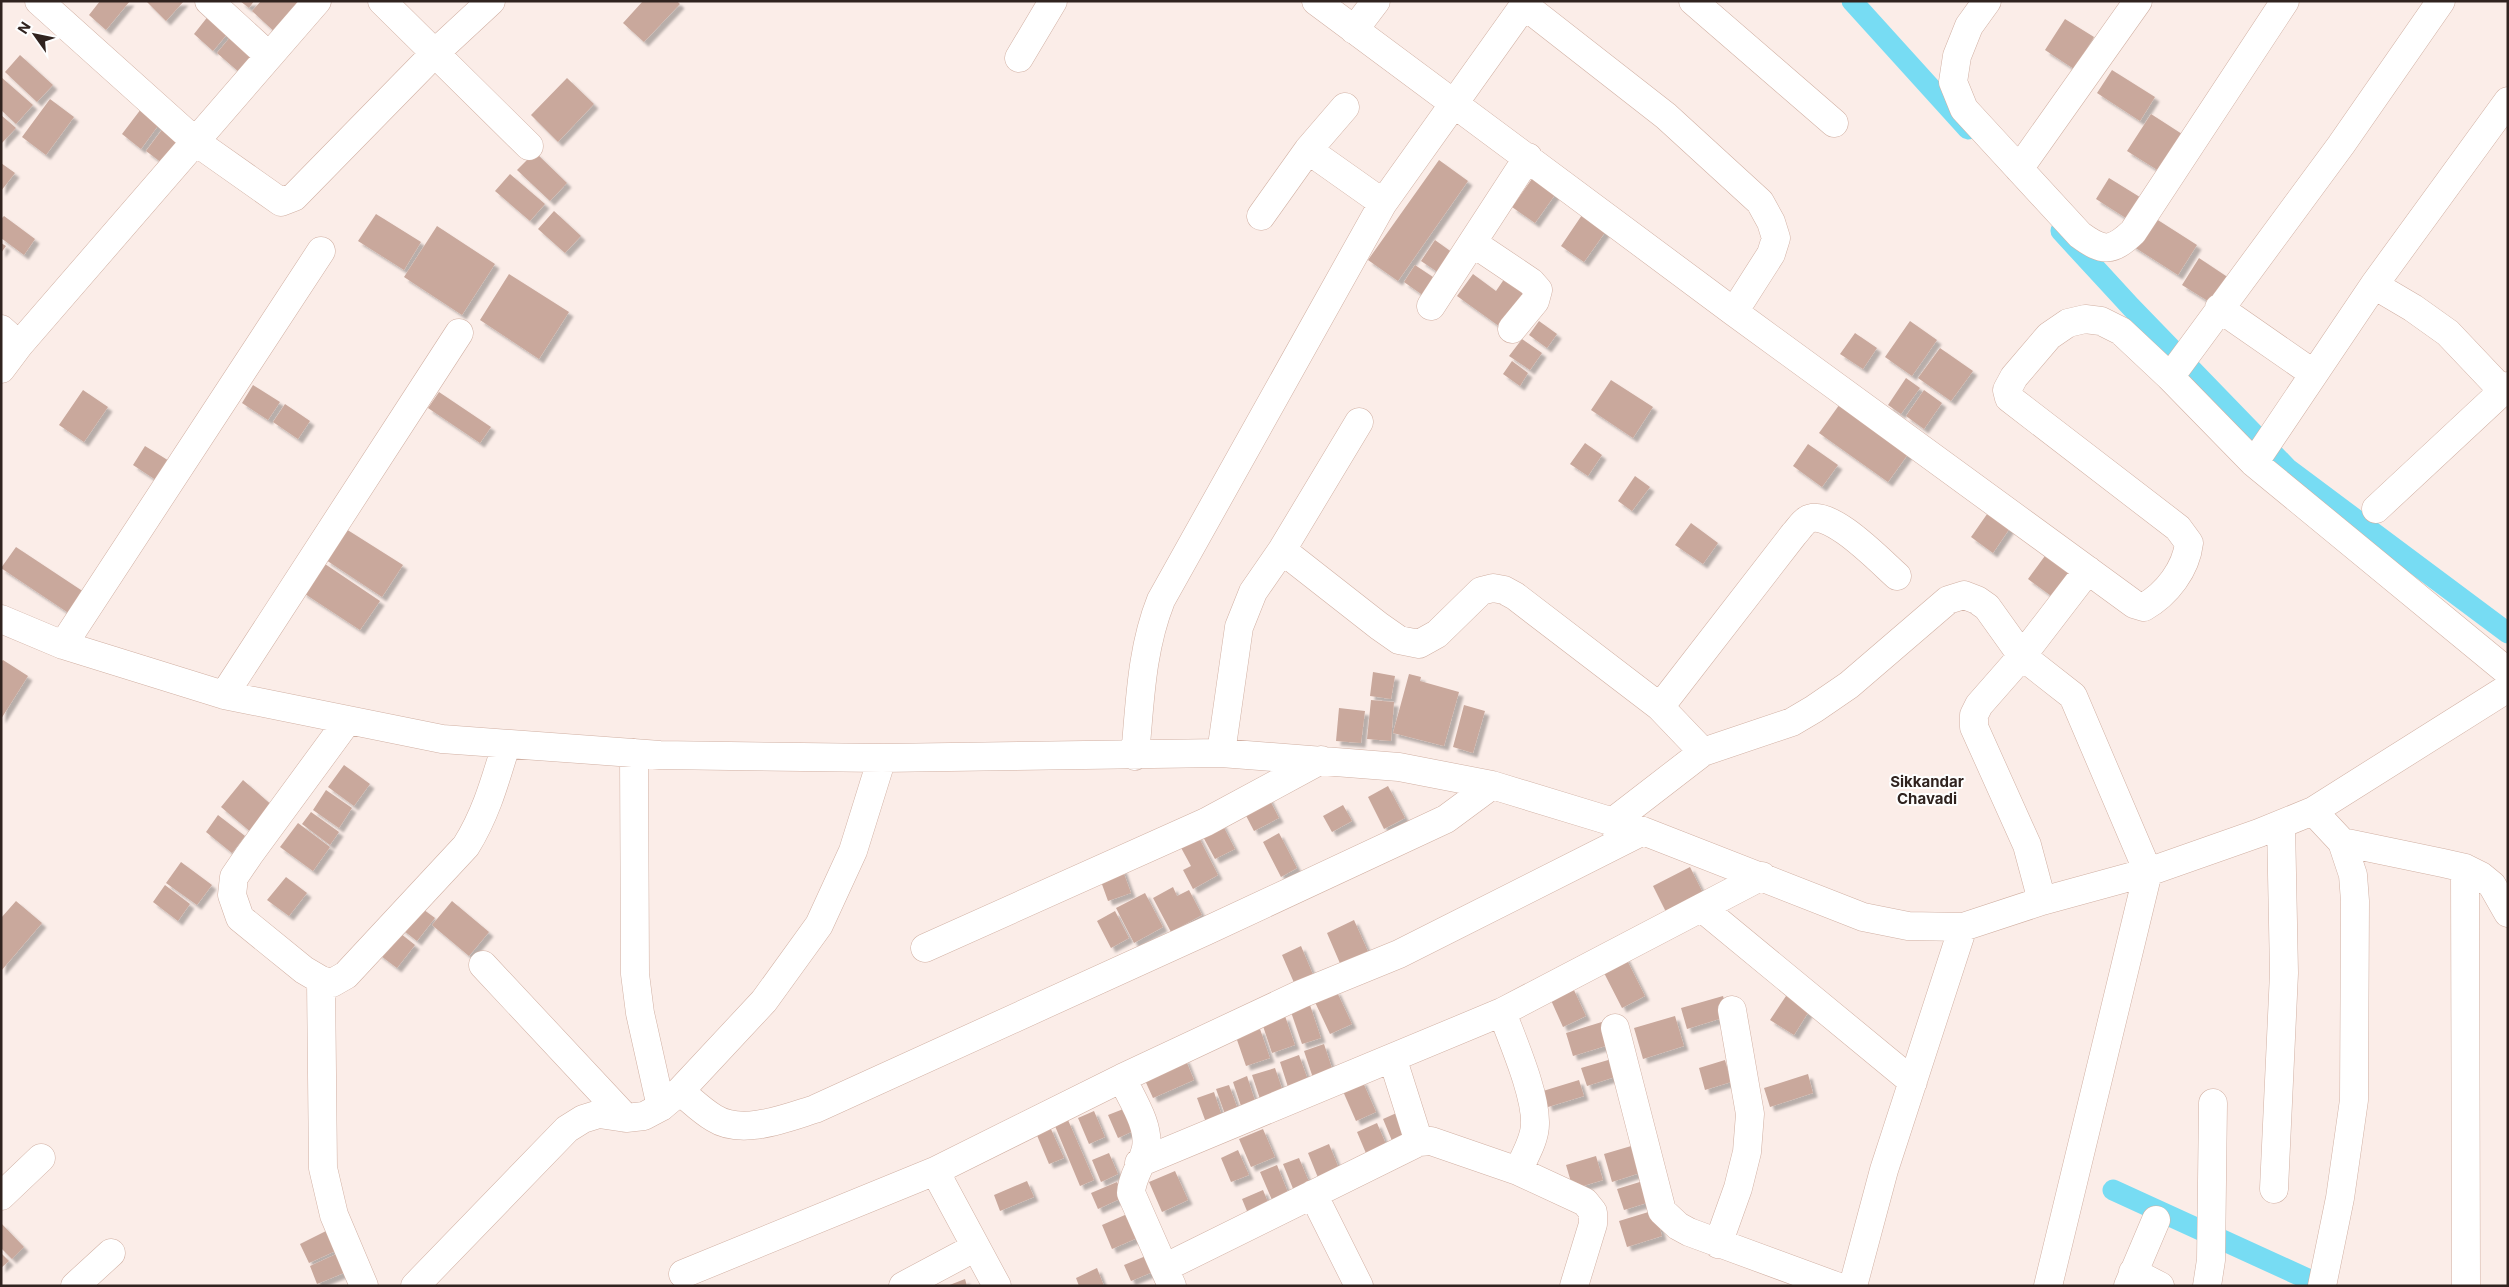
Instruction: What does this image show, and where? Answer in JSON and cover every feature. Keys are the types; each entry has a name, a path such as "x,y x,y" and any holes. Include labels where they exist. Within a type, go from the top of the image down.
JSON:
{"street":[{"path":"209,1 269,56"},
{"path":"1,369 10,337 196,142 317,1"},
{"path":"382,1 529,146"},
{"path":"44,3 196,142 281,202 294,197 435,53 491,1"},
{"path":"1018,58 1053,1"},
{"path":"1316,1 1734,312 2134,604 2144,607 2167,589 2188,558 2189,543 2178,528 2018,407 2009,398 2008,390 2014,377 2049,336 2068,323 2084,319 2102,321 2121,331 2171,376 2254,463 2508,672"},
{"path":"1354,30 1376,1"},
{"path":"1693,1 1834,124"},
{"path":"1987,1 1969,26 1957,56 1953,82 1964,109 2080,235 2093,245 2107,249 2120,244 2133,232 2285,1"},
{"path":"2019,169 2138,1"},
{"path":"2171,376 2213,316 2341,146 2441,1"},
{"path":"1135,756 1145,655 1150,627 1161,600 1383,203 1456,104 1526,3 1666,116 1760,202 1772,222 1776,238 1771,254 1734,312"},
{"path":"2254,463 2374,286 2508,101"},
{"path":"1261,216 1308,150 1345,108"},
{"path":"1308,150 1383,203"},
{"path":"1431,306 1528,157"},
{"path":"1473,243 1531,282 1538,290 1535,301 1512,329"},
{"path":"63,645 321,250"},
{"path":"2374,286 2413,308 2448,333 2505,389 2376,509"},
{"path":"2213,316 2314,374"},
{"path":"224,695 459,333"},
{"path":"1221,753 1239,627 1253,592 1282,550 1359,422"},
{"path":"1660,707 1794,534 1808,519 1822,517 1836,524 1897,576"},
{"path":"1282,550 1379,626 1400,640 1419,644 1437,634 1481,591 1493,588 1504,590 1515,596 1660,707 1704,752"},
{"path":"2042,901 2027,845 1974,727 1974,715 1979,705 2022,656 2088,570"},
{"path":"1611,823 1704,752 1792,722 1814,709 1849,685 1948,600 1964,595 1977,600 1987,607 2022,656 2073,696 2148,872 2048,1286"},
{"path":"1,619 63,645 224,695 442,739 634,753 882,758 1135,756 1221,753 1399,766 1492,785 1611,823 1643,831 1863,916 1908,926 1963,927 2042,901 2148,872 2313,811 2508,688"},
{"path":"348,720 234,877 232,895 240,918 304,970 321,980 332,983 346,975 466,846 479,825 490,798 506,745"},
{"path":"634,753 635,974 640,1014 671,1099 729,1125 744,1126 785,1119 815,1108 1215,927 1446,819 1492,785"},
{"path":"415,1286 566,1129 583,1119 599,1114 626,1118 644,1116 671,1099 764,1001 819,925 854,851 882,758"},
{"path":"925,948 1206,822 1321,760"},
{"path":"2313,811 2342,842 2353,875 2355,901 2354,1100 2340,1198 2324,1278"},
{"path":"2274,1189 2284,973 2280,824"},
{"path":"683,1274 935,1170 1122,1078 1301,994 1399,954 1643,831"},
{"path":"2342,842 2465,868 2492,885 2508,913"},
{"path":"2465,868 2466,1286"},
{"path":"1140,1163 1393,1060 1502,1012 1762,876"},
{"path":"1702,908 1913,1082"},
{"path":"1853,1286 1884,1170 1963,927"},
{"path":"483,965 626,1118"},
{"path":"321,980 322,1168 334,1215 364,1286"},
{"path":"1718,1244 1738,1188 1745,1161 1750,1114 1732,1010"},
{"path":"1502,1012 1534,1105 1535,1125 1530,1143 1518,1171"},
{"path":"1615,1028 1662,1211 1678,1226 1718,1244 1836,1286"},
{"path":"1393,1060 1419,1142"},
{"path":"1122,1078 1146,1132 1146,1149 1132,1179 1131,1193 1168,1277 1313,1194 1419,1142 1442,1143 1518,1171 1585,1202 1593,1212 1594,1224 1574,1286"},
{"path":"2209,1273 2213,1197 2213,1103"},
{"path":"1,1196 41,1158"},
{"path":"935,1170 997,1286"},
{"path":"1313,1194 1359,1286"},
{"path":"2156,1220 2131,1279 2160,1286"},
{"path":"904,1286 976,1247"},
{"path":"75,1286 111,1253"}],"building":[{"path":"100,1 130,1 106,30 89,15"},
{"path":"146,1 184,1 166,21"},
{"path":"240,1 254,1 249,8"},
{"path":"261,1 308,1 278,35 252,11"},
{"path":"643,1 677,1 680,4 644,42 623,23"},
{"path":"213,10 233,27 213,51 194,34"},
{"path":"2065,19 2094,37 2074,69 2045,50"},
{"path":"236,30 259,51 240,73 217,53"},
{"path":"20,55 53,85 37,102 5,72"},
{"path":"2112,70 2155,97 2140,121 2097,93"},
{"path":"1,77 33,105 16,124 1,110"},
{"path":"567,78 594,104 558,142 531,115"},
{"path":"50,99 74,117 46,155 22,137"},
{"path":"141,109 160,123 141,149 122,134"},
{"path":"2151,114 2182,134 2159,171 2127,151"},
{"path":"1,115 16,128 1,144"},
{"path":"164,127 180,138 162,163 146,151"},
{"path":"535,152 567,183 550,201 517,170"},
{"path":"1439,160 1468,181 1398,281 1368,260"},
{"path":"1,163 15,173 1,191"},
{"path":"510,174 545,204 530,221 495,191"},
{"path":"1534,176 1557,192 1535,223 1512,207"},
{"path":"2109,178 2143,199 2129,220 2096,199"},
{"path":"554,211 581,236 565,253 538,229"},
{"path":"376,214 421,242 404,270 358,241"},
{"path":"1582,215 1606,231 1584,262 1561,246"},
{"path":"2150,215 2197,245 2178,275 2131,245"},
{"path":"4,216 35,239 24,255 1,238 1,219"},
{"path":"437,226 495,264 462,315 404,277"},
{"path":"1435,240 1453,253 1439,273 1421,261"},
{"path":"1,243 6,246 1,253"},
{"path":"2199,258 2232,280 2216,306 2182,285"},
{"path":"1415,265 1436,279 1424,296 1404,282"},
{"path":"1509,272 1532,288 1503,329 1457,296 1473,274 1496,291"},
{"path":"509,274 569,312 539,359 480,320"},
{"path":"1539,321 1557,334 1547,348 1529,335"},
{"path":"1910,321 1937,340 1912,376 1885,357"},
{"path":"1855,333 1877,348 1863,369 1840,354"},
{"path":"1522,339 1542,353 1530,370 1509,356"},
{"path":"1940,348 1973,371 1951,401 1918,378"},
{"path":"1512,361 1528,373 1520,386 1503,374"},
{"path":"1906,378 1920,388 1901,414 1888,405"},
{"path":"1611,380 1653,407 1633,438 1591,410"},
{"path":"253,385 280,402 268,420 242,403"},
{"path":"83,390 108,407 84,442 59,425"},
{"path":"1924,390 1942,403 1924,429 1906,416"},
{"path":"439,392 491,427 480,443 428,408"},
{"path":"1842,401 1911,450 1888,482 1819,433"},
{"path":"285,404 310,421 298,439 273,422"},
{"path":"1585,443 1602,455 1588,476 1570,464"},
{"path":"1808,444 1838,465 1822,487 1793,466"},
{"path":"145,446 174,464 162,484 133,465"},
{"path":"1635,476 1650,487 1632,511 1618,501"},
{"path":"1992,507 2014,522 1993,553 1971,537"},
{"path":"1691,523 1718,543 1703,564 1675,545"},
{"path":"346,529 403,565 382,597 326,560"},
{"path":"16,547 84,592 70,614 1,568"},
{"path":"2050,549 2076,567 2054,598 2028,579"},
{"path":"322,562 380,601 360,630 302,592"},
{"path":"3,660 28,676 1,719 1,662"},
{"path":"1373,672 1395,676 1391,699 1370,696"},
{"path":"1409,674 1421,677 1420,681 1459,692 1444,746 1393,733"},
{"path":"1371,700 1394,702 1391,741 1367,739"},
{"path":"1464,705 1485,711 1473,753 1453,747"},
{"path":"1339,708 1365,711 1361,743 1336,741"},
{"path":"344,765 370,784 354,806 328,787"},
{"path":"243,780 274,807 252,833 221,807"},
{"path":"1388,786 1405,818 1384,829 1368,797"},
{"path":"326,790 352,808 339,828 313,810"},
{"path":"1266,793 1279,818 1254,831 1241,806"},
{"path":"1343,805 1352,821 1332,832 1323,816"},
{"path":"311,812 339,832 330,845 302,824"},
{"path":"218,815 245,836 232,853 206,832"},
{"path":"1221,822 1235,849 1215,859 1201,833"},
{"path":"298,823 330,847 313,871 280,847"},
{"path":"1279,833 1297,868 1281,877 1263,842"},
{"path":"1197,834 1218,875 1193,889 1183,870 1191,866 1179,844"},
{"path":"181,862 212,885 197,905 166,883"},
{"path":"1690,867 1706,899 1669,918 1653,886"},
{"path":"1122,868 1131,893 1108,901 1099,876"},
{"path":"286,877 307,893 289,916 267,900"},
{"path":"165,885 190,904 178,921 153,902"},
{"path":"1173,887 1177,896 1189,890 1202,915 1171,932 1153,898"},
{"path":"1145,893 1163,927 1134,943 1116,908"},
{"path":"16,901 42,923 1,971 1,918"},
{"path":"452,901 489,932 469,956 432,925"},
{"path":"416,904 435,918 417,941 399,927"},
{"path":"1115,911 1129,938 1111,948 1097,921"},
{"path":"1354,920 1370,956 1342,968 1327,933"},
{"path":"396,930 415,945 397,968 377,953"},
{"path":"1301,946 1314,977 1295,985 1282,955"},
{"path":"1625,956 1645,996 1622,1008 1602,969"},
{"path":"1573,988 1586,1016 1563,1027 1550,998"},
{"path":"1336,990 1352,1024 1330,1034 1314,1000"},
{"path":"1788,993 1811,1008 1794,1035 1770,1020"},
{"path":"1723,996 1729,1016 1687,1029 1681,1008"},
{"path":"1310,1005 1321,1038 1302,1044 1291,1012"},
{"path":"1285,1016 1295,1045 1272,1053 1262,1023"},
{"path":"1675,1016 1684,1046 1643,1059 1634,1028"},
{"path":"1605,1021 1612,1044 1573,1056 1566,1033"},
{"path":"1260,1029 1270,1058 1246,1066 1236,1037"},
{"path":"1324,1044 1334,1074 1314,1081 1304,1051"},
{"path":"1299,1055 1308,1080 1288,1087 1280,1062"},
{"path":"1185,1058 1194,1080 1153,1098 1143,1076"},
{"path":"1615,1058 1621,1075 1587,1086 1581,1068"},
{"path":"1725,1060 1731,1082 1705,1090 1699,1068"},
{"path":"1275,1068 1286,1100 1263,1108 1252,1075"},
{"path":"1808,1074 1813,1093 1770,1107 1764,1088"},
{"path":"1247,1076 1257,1107 1243,1112 1233,1082"},
{"path":"1362,1080 1376,1112 1356,1121 1342,1089"},
{"path":"1579,1080 1584,1096 1548,1107 1543,1091"},
{"path":"1229,1085 1240,1115 1227,1120 1216,1089"},
{"path":"1214,1092 1224,1122 1208,1128 1197,1098"},
{"path":"1131,1106 1140,1128 1118,1138 1108,1115"},
{"path":"1094,1111 1105,1137 1089,1144 1078,1118"},
{"path":"1401,1111 1413,1140 1395,1148 1383,1119"},
{"path":"1068,1120 1094,1180 1080,1186 1055,1126"},
{"path":"1377,1123 1388,1149 1368,1158 1357,1132"},
{"path":"1050,1127 1064,1158 1049,1164 1036,1133"},
{"path":"1263,1129 1275,1157 1251,1167 1239,1139"},
{"path":"1329,1144 1342,1176 1321,1185 1308,1153"},
{"path":"1638,1144 1646,1171 1612,1182 1604,1154"},
{"path":"1238,1150 1249,1175 1231,1182 1221,1158"},
{"path":"1109,1153 1118,1174 1101,1182 1092,1160"},
{"path":"1596,1156 1603,1180 1573,1189 1566,1165"},
{"path":"1299,1158 1312,1189 1296,1196 1283,1164"},
{"path":"1277,1165 1291,1200 1275,1207 1260,1172"},
{"path":"1175,1171 1188,1200 1162,1212 1149,1182"},
{"path":"1027,1181 1034,1197 1000,1211 994,1195"},
{"path":"1643,1181 1650,1202 1624,1210 1617,1189"},
{"path":"1117,1182 1124,1197 1098,1209 1091,1193"},
{"path":"1263,1190 1270,1207 1249,1216 1242,1199"},
{"path":"1655,1210 1662,1236 1627,1247 1619,1221"},
{"path":"1134,1211 1144,1235 1112,1249 1102,1225"},
{"path":"1,1223 24,1247 12,1259 1,1248"},
{"path":"332,1228 342,1248 309,1263 300,1244"},
{"path":"343,1251 351,1270 317,1284 310,1266"},
{"path":"1,1253 9,1261 1,1268"},
{"path":"1153,1253 1160,1269 1131,1281 1124,1265"},
{"path":"1097,1268 1104,1286 1079,1286 1076,1278"},
{"path":"965,1279 967,1286 947,1286"}],"waterway":[{"path":"1852,1 1968,129"},
{"path":"2061,231 2131,307 2288,469 2508,633"},
{"path":"2113,1190 2323,1286"}],"district":[{"name":"Sikkandar Chavadi","path":"1927,790"}]}
